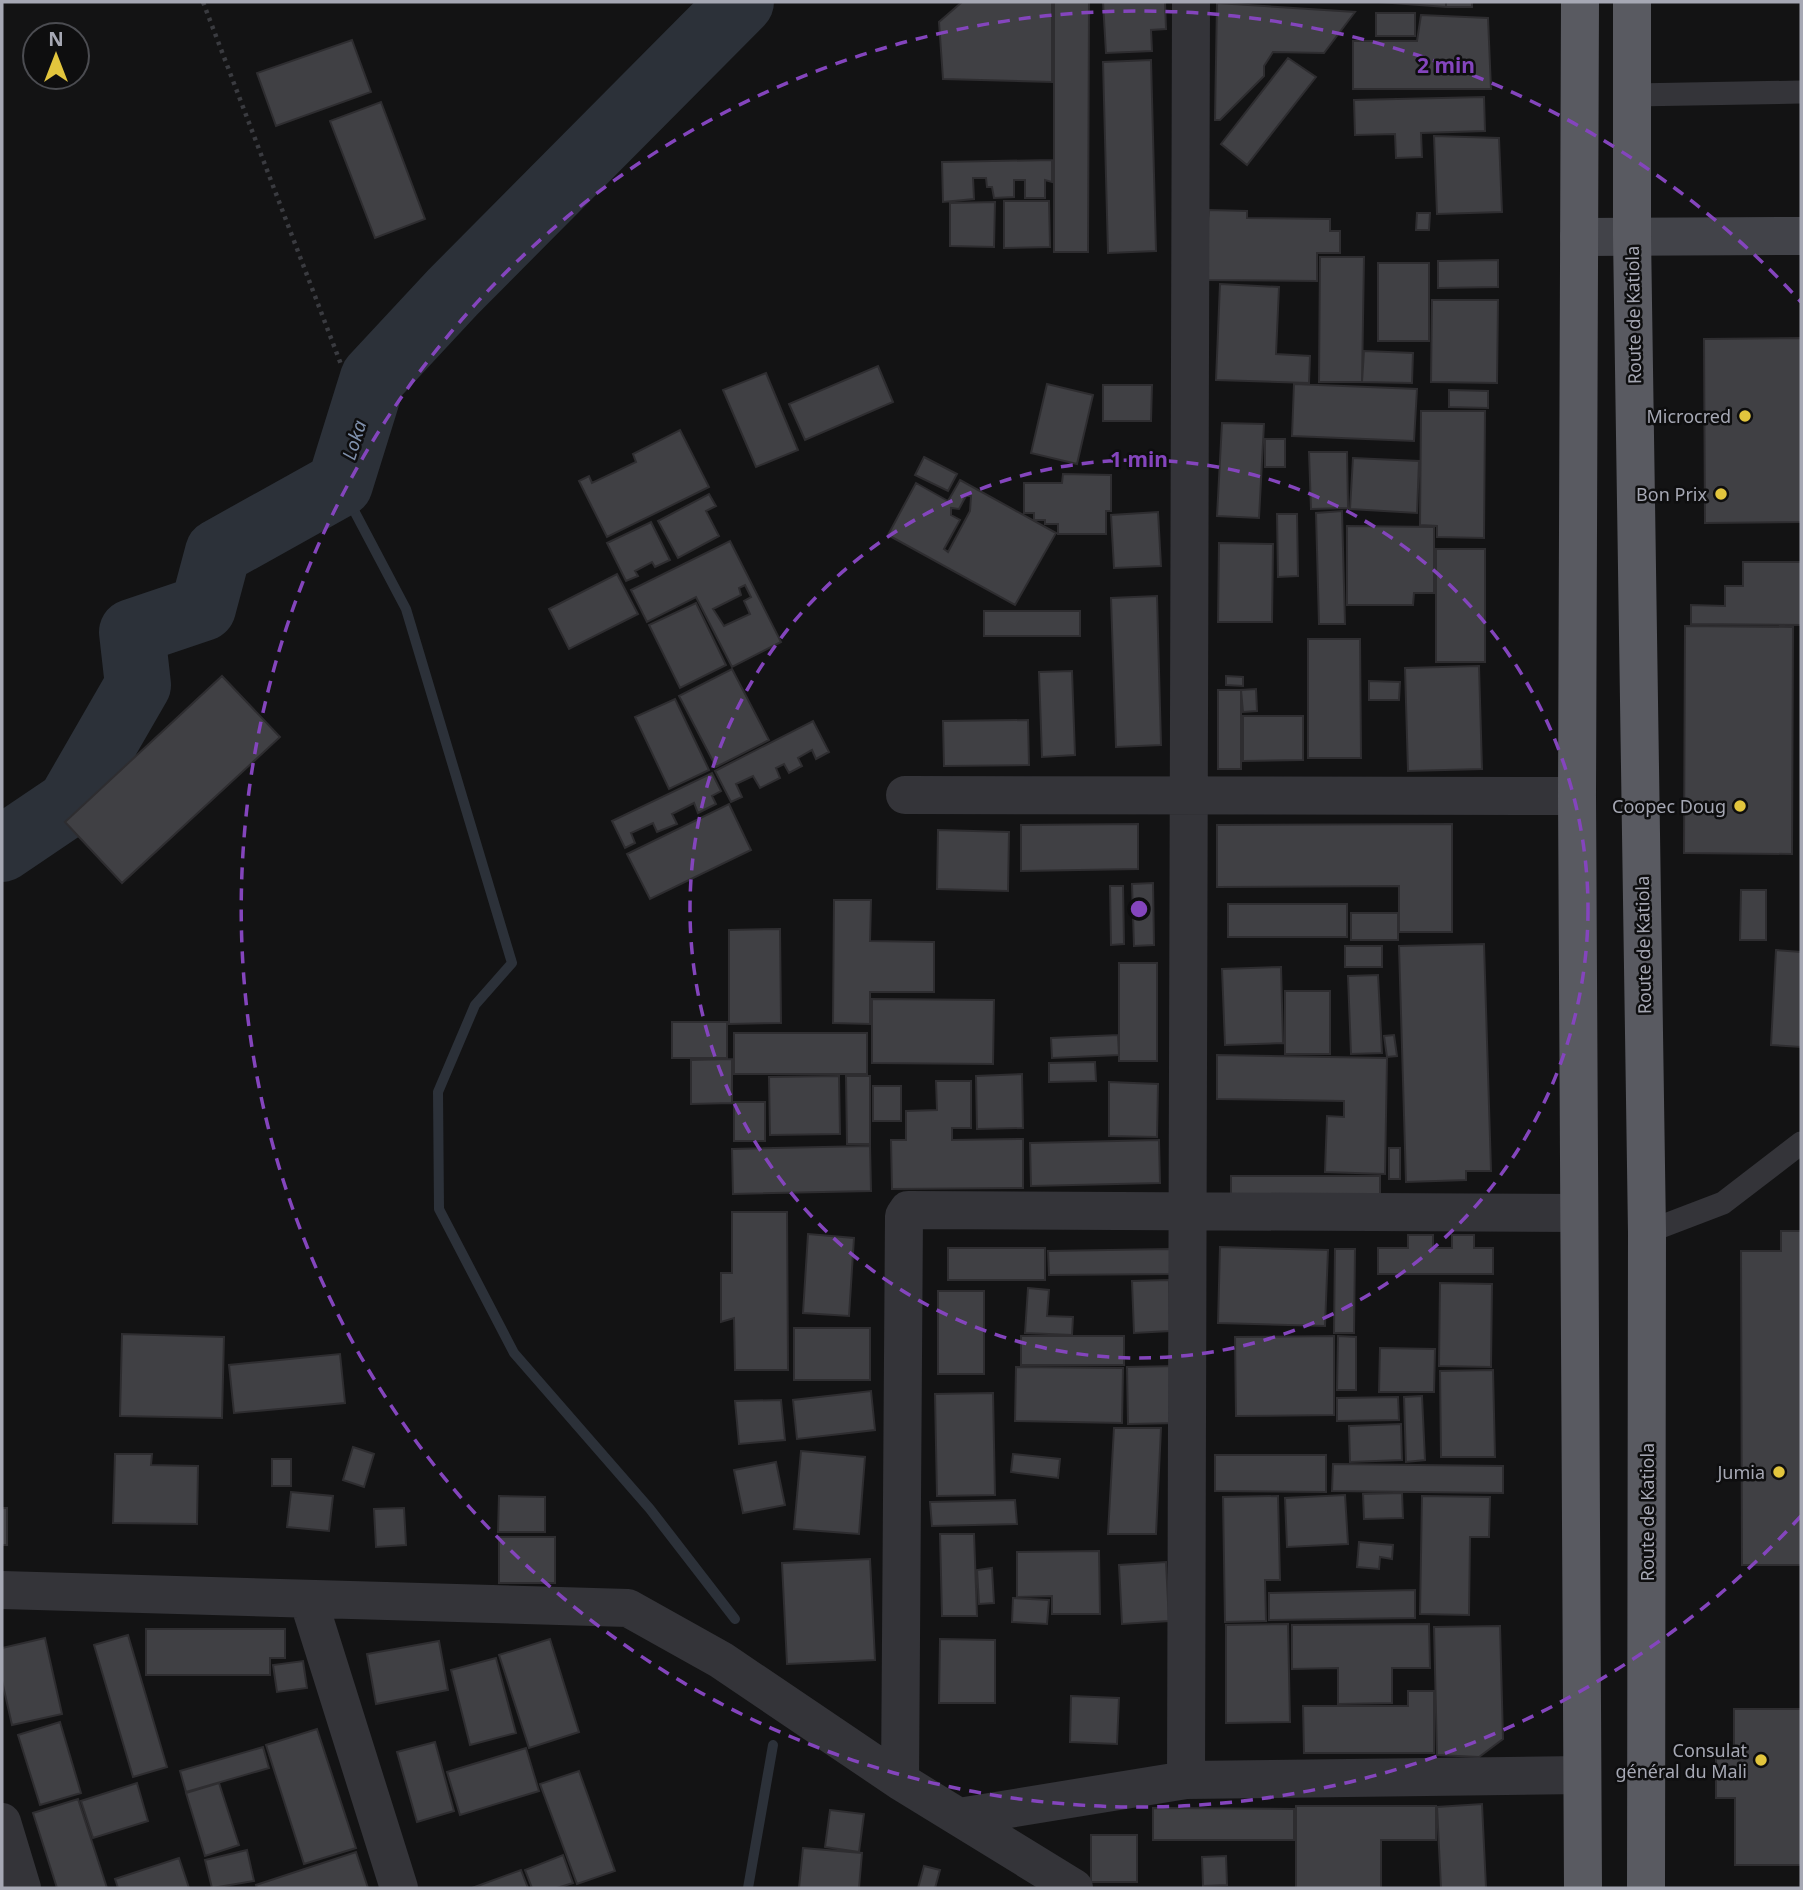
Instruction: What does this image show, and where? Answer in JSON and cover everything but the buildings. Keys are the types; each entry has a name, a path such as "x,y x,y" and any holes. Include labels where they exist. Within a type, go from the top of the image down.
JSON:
{"highway":[{"path":"1580,2 1577,796 1583,1888"},
{"name":"Route de Katiola","path":"1632,2 1632,236 1647,1232 1646,1888"}],"main road":[{"path":"1579,237 1801,236"}],"street":[{"path":"1186,1780 1191,2"},
{"path":"905,795 1577,796"},
{"path":"900,1781 905,1213 908,1210 1579,1213"},
{"path":"2,1590 628,1608 720,1660 900,1781 1074,1888"},
{"path":"308,1600 398,1888"},
{"path":"959,1817 1186,1780 1581,1774"},
{"path":"2,1822 22,1888"}],"lane":[{"path":"1633,95 1801,92"},
{"path":"1647,1232 1723,1203 1801,1143"}],"path":[{"path":"203,2 342,367"}],"waterway":[{"name":"Loka","path":"2,849 70,803 138,685 132,632 203,608 218,552 340,484 373,378 453,292 741,2"},
{"path":"340,484 406,609 512,963 475,1005 438,1092 439,1209 514,1353 650,1509 735,1619"},
{"path":"748,1888 773,1745"}],"place":[{"name":"Microcred","path":"1745,416"},
{"name":"Bon Prix","path":"1721,494"},
{"name":"Coopec Doug","path":"1740,806"},
{"name":"Jumia","path":"1779,1472"},
{"name":"Consulat général du Mali","path":"1761,1760"}]}
